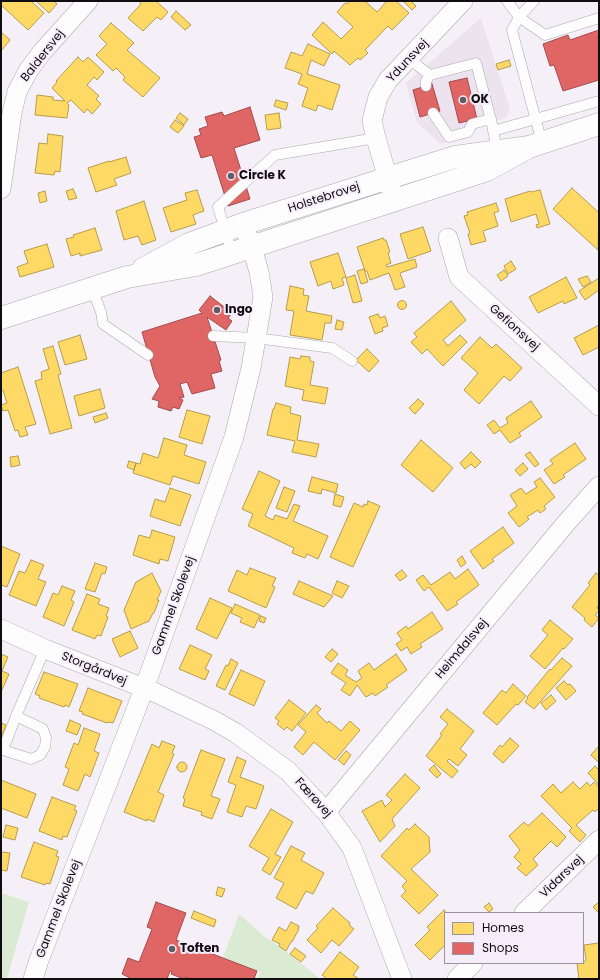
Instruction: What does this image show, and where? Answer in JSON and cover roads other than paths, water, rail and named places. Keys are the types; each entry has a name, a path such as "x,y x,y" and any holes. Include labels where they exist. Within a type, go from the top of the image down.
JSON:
{"main road":[{"name":"Holstebrovej","path":"1,318 127,277 196,265 232,254 487,170 536,145 599,124"},
{"name":"Holstebrovej","path":"127,277 189,244 234,228 455,157 493,131 536,145"}],"street":[{"name":"Baldersvej","path":"1,189 12,113 17,92 28,71 42,52 88,1"},
{"name":"Ydunsvej","path":"394,200 372,121 378,97 388,80 464,1"},
{"name":"Gammel Skolevej","path":"33,979 144,689 234,437 251,368 263,296 259,272 252,247 234,228"},
{"name":"Gefionsvej","path":"448,238 459,277 599,406"},
{"name":"Heimdalsvej","path":"326,812 567,522 599,486"},
{"name":"Storgårdvej","path":"1,629 45,649 144,689"},
{"name":"Færøvej","path":"144,689 213,720 236,733 288,771 326,812 352,848 402,979"},
{"name":"Vidarsvej","path":"525,912 599,840"},
{"path":"457,979 472,964"}],"lane":[{"path":"507,1 519,17 544,35 599,18"},
{"path":"534,1 519,17 512,30 535,119 536,145"},
{"path":"409,58 430,75"},
{"path":"426,86 426,81 430,75 476,63 493,131"},
{"path":"432,113 449,137 468,132 472,124 493,131 599,101"},
{"path":"232,254 234,228 218,207 275,155 376,138"},
{"path":"92,288 104,324 148,355"},
{"path":"213,336 256,338 332,348 352,361"},
{"path":"16,716 43,729 46,738 45,747 40,755 31,759 3,750 16,716 45,649"}],"place":[{"name":"OK","path":"463,100"},
{"name":"Circle K","path":"231,176"},
{"name":"Ingo","path":"217,310"},
{"name":"Toften","path":"172,949"}]}
